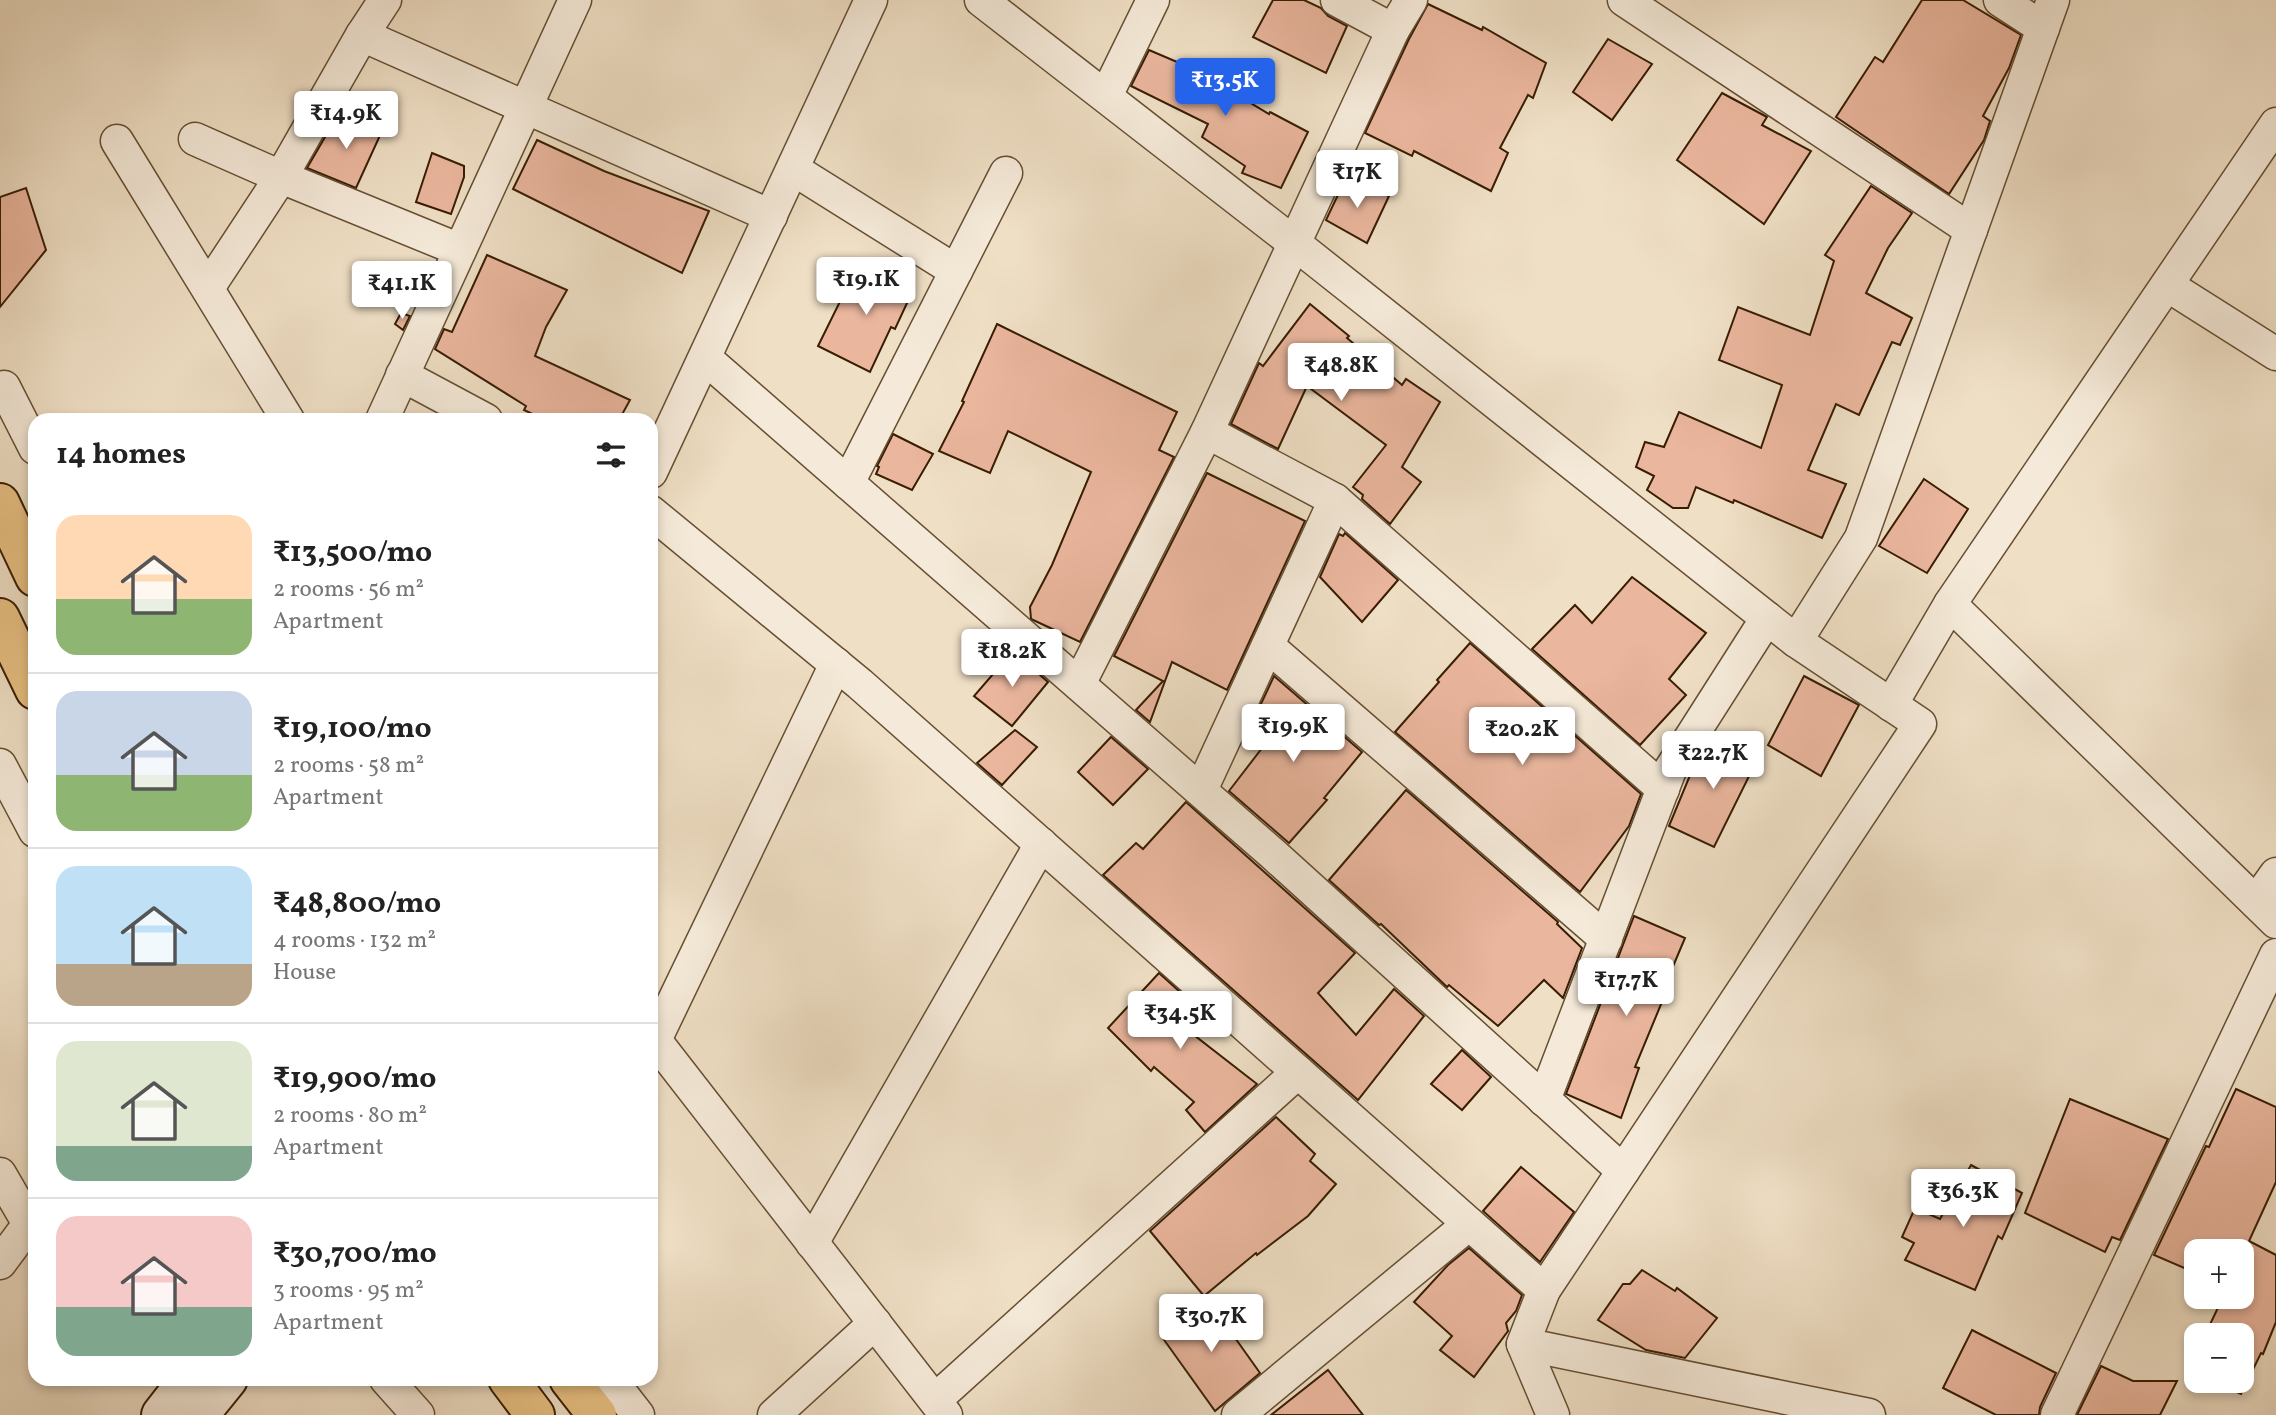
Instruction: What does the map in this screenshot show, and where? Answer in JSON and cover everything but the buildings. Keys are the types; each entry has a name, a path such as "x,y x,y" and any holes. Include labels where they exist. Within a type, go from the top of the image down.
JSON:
{"highway":[{"path":"0,503 28,562"},
{"path":"0,618 28,676"},
{"path":"513,1386 535,1415"},
{"path":"574,1386 597,1415"}],"street":[{"path":"208,288 281,177 385,0"},
{"path":"385,413 575,0"},
{"path":"658,457 871,0"},
{"path":"981,0 1294,243 1796,641 1920,724 1544,1290 1523,1344 1553,1415"},
{"path":"1105,96 1153,0"},
{"path":"1337,0 1392,30"},
{"path":"1079,684 1207,432 1392,30 1411,0"},
{"path":"1623,0 1971,230"},
{"path":"1796,641 1861,538 2048,14 2000,0"},
{"path":"362,35 771,216"},
{"path":"1891,705 1950,604 2276,124"},
{"path":"195,139 460,250"},
{"path":"117,141 284,413"},
{"path":"793,169 956,271"},
{"path":"848,483 1006,173"},
{"path":"2167,285 2276,354"},
{"path":"705,358 1200,790 1623,1171"},
{"path":"402,376 473,413"},
{"path":"4,387 28,434"},
{"path":"1207,432 1335,500 1662,789"},
{"path":"1200,790 1335,500"},
{"path":"658,518 836,664 1544,1290"},
{"path":"1950,604 2266,912 2276,874"},
{"path":"1544,1100 1670,770 1767,618"},
{"path":"1268,646 1605,939"},
{"path":"658,1027 836,664"},
{"path":"0,765 28,818"},
{"path":"812,1243 1041,844"},
{"path":"2057,1415 2276,955"},
{"path":"658,1043 941,1408 1298,1072"},
{"path":"0,1174 28,1222"},
{"path":"1238,1415 1469,1224"},
{"path":"0,1263 28,1225"},
{"path":"774,1415 875,1323"},
{"path":"1523,1344 1870,1415"},
{"path":"161,1415 183,1386"},
{"path":"199,1415 222,1386"},
{"path":"392,1386 418,1415"},
{"path":"615,1386 638,1415"}]}
